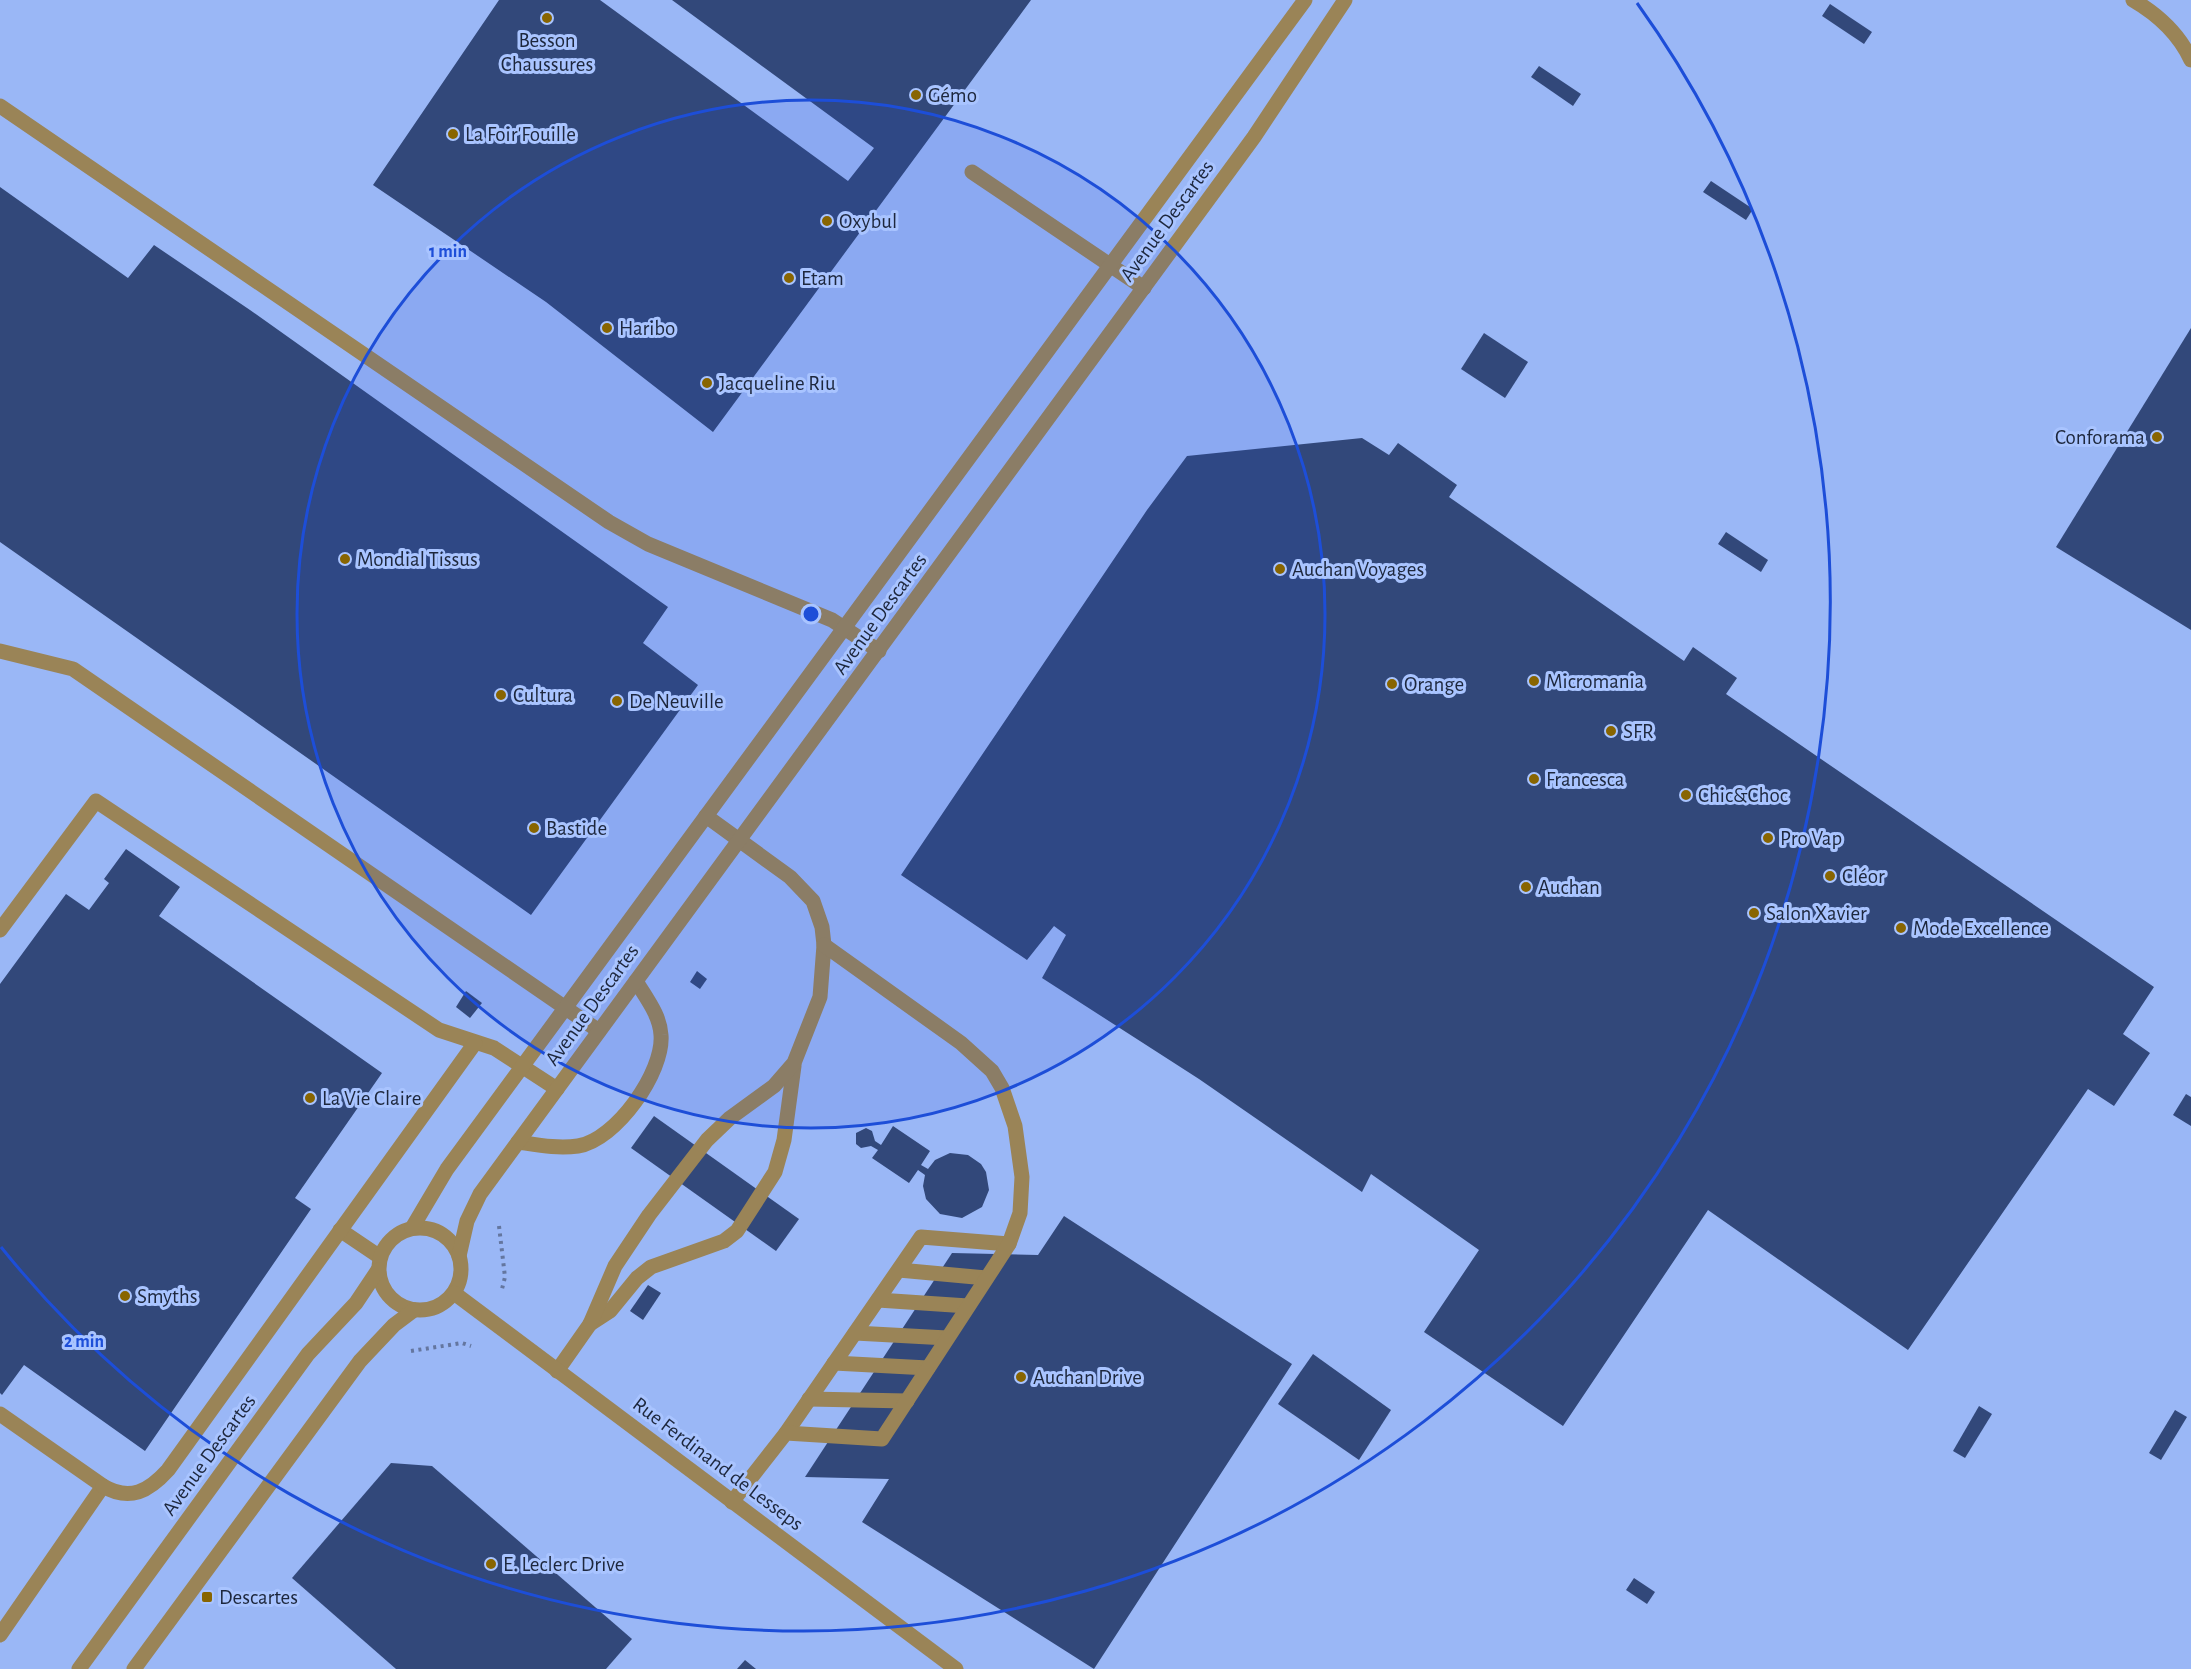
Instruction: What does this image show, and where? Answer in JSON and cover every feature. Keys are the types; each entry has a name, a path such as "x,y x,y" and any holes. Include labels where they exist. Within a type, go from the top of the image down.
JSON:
{"street":[{"name":"Avenue Descartes","path":"79,1669 308,1354 356,1303 390,1240 412,1228 447,1169 1305,0"},
{"name":"Avenue Descartes","path":"454,1293 461,1275 459,1256 463,1231 471,1209 556,1089 1275,108 1345,0"},
{"path":"2133,0 2160,19 2175,34 2191,60"},
{"path":"0,106 609,522 648,544 816,613 879,651"},
{"path":"972,172 1144,288"},
{"path":"0,651 73,669 600,1031"},
{"path":"0,930 96,801 439,1030 494,1048 556,1089"},
{"path":"590,1324 610,1311 637,1278 651,1267 724,1241 737,1230 775,1172 784,1140 794,1063 820,997 824,945 822,927 813,901 790,877 706,816"},
{"path":"786,1433 882,1439 1009,1244 1020,1213 1022,1177 1015,1126 1002,1088 992,1071 961,1043 824,945"},
{"path":"518,1142 560,1147 592,1142 606,1133 650,1078 661,1051 660,1024 636,981"},
{"path":"0,1414 103,1486 126,1496 140,1493 155,1485 475,1043"},
{"path":"557,1371 590,1324 603,1289 625,1250 706,1140 730,1118 774,1086 794,1063"},
{"path":"412,1228 425,1228 444,1235 459,1256"},
{"path":"340,1230 379,1263 386,1294 401,1307 427,1310 439,1306 454,1293"},
{"path":"732,1502 786,1433 921,1237 1009,1244"},
{"path":"898,1270 986,1278"},
{"name":"Rue Ferdinand de Lesseps","path":"454,1293 957,1669"},
{"path":"878,1300 968,1306"},
{"path":"134,1669 360,1362 394,1325 414,1310"},
{"path":"855,1333 947,1338"},
{"path":"834,1363 928,1368"},
{"path":"809,1400 907,1401"},
{"path":"0,1635 103,1486"}],"shaded area":[{"path":"0,0 2191,0 2191,1669 0,1669"}],"building":[{"path":"499,0 600,0 848,181 874,148 672,0 1031,0 713,432 546,302 373,185"},
{"path":"1830,4 1872,32 1864,44 1822,16"},
{"path":"1539,66 1581,94 1573,106 1531,77"},
{"path":"1711,181 1753,209 1746,220 1703,192"},
{"path":"0,187 128,278 154,245 250,310 668,607 643,643 698,685 531,915 0,542"},
{"name":"Conforama","path":"2191,328 2191,630 2056,547"},
{"path":"1484,333 1528,362 1505,398 1461,369"},
{"path":"1362,438 1389,455 1398,443 1457,485 1449,497 1684,661 1693,647 1737,678 1726,694 2154,987 2123,1034 2150,1053 2114,1106 2088,1089 1908,1350 1708,1210 1563,1426 1424,1332 1479,1250 1371,1174 1362,1192 1199,1079 1042,978 1066,935 1054,926 1027,960 901,875 1147,510 1187,456"},
{"path":"1726,532 1768,560 1761,572 1718,544"},
{"path":"126,849 180,887 159,916 382,1073 295,1198 311,1209 145,1451 24,1365 2,1395 0,1393 0,984 66,894 89,910 109,883 104,879"},
{"path":"697,971 707,979 700,989 690,982"},
{"path":"466,991 482,1003 470,1018 456,1007"},
{"path":"2186,1094 2191,1097 2191,1126 2173,1115"},
{"path":"654,1116 799,1219 776,1251 631,1148"},
{"path":"893,1126 930,1151 921,1165 928,1169 935,1160 950,1153 968,1155 981,1164 986,1172 989,1190 982,1207 962,1218 940,1214 926,1199 923,1186 925,1175 918,1170 909,1183 872,1158 878,1150 871,1146 861,1148 856,1144 856,1133 866,1128 872,1131 875,1141 881,1145"},
{"path":"1064,1216 1292,1364 1094,1669 862,1522 889,1479 805,1477 952,1253 1038,1255"},
{"path":"648,1285 661,1293 643,1320 630,1311"},
{"path":"1313,1354 1391,1410 1359,1460 1278,1404"},
{"path":"1979,1406 1992,1414 1965,1458 1953,1451"},
{"path":"2175,1410 2187,1417 2161,1460 2149,1453"},
{"path":"391,1463 432,1466 632,1639 606,1669 396,1669 292,1578"},
{"path":"1634,1578 1655,1592 1647,1604 1626,1590"},
{"path":"745,1660 756,1669 737,1669"}],"place":[{"name":"Besson Chaussures","path":"547,18"},
{"name":"Gémo","path":"916,95"},
{"name":"La Foir'Fouille","path":"453,134"},
{"name":"Oxybul","path":"827,221"},
{"name":"Etam","path":"789,278"},
{"name":"Haribo","path":"607,328"},
{"name":"Jacqueline Riu","path":"707,383"},
{"name":"Conforama","path":"2157,437"},
{"name":"Mondial Tissus","path":"345,559"},
{"name":"Auchan Voyages","path":"1280,569"},
{"name":"Micromania","path":"1534,681"},
{"name":"Orange","path":"1392,684"},
{"name":"Cultura","path":"501,695"},
{"name":"De Neuville","path":"617,701"},
{"name":"SFR","path":"1611,731"},
{"name":"Francesca","path":"1534,779"},
{"name":"Chic&Choc","path":"1686,795"},
{"name":"Bastide","path":"534,828"},
{"name":"Pro Vap","path":"1768,838"},
{"name":"Cléor","path":"1830,876"},
{"name":"Auchan","path":"1526,887"},
{"name":"Salon Xavier","path":"1754,913"},
{"name":"Mode Excellence","path":"1901,928"},
{"name":"La Vie Claire","path":"310,1098"},
{"name":"Smyths","path":"125,1296"},
{"name":"Auchan Drive","path":"1021,1377"},
{"name":"E. Leclerc Drive","path":"491,1564"},
{"name":"Descartes","path":"207,1597"}]}
